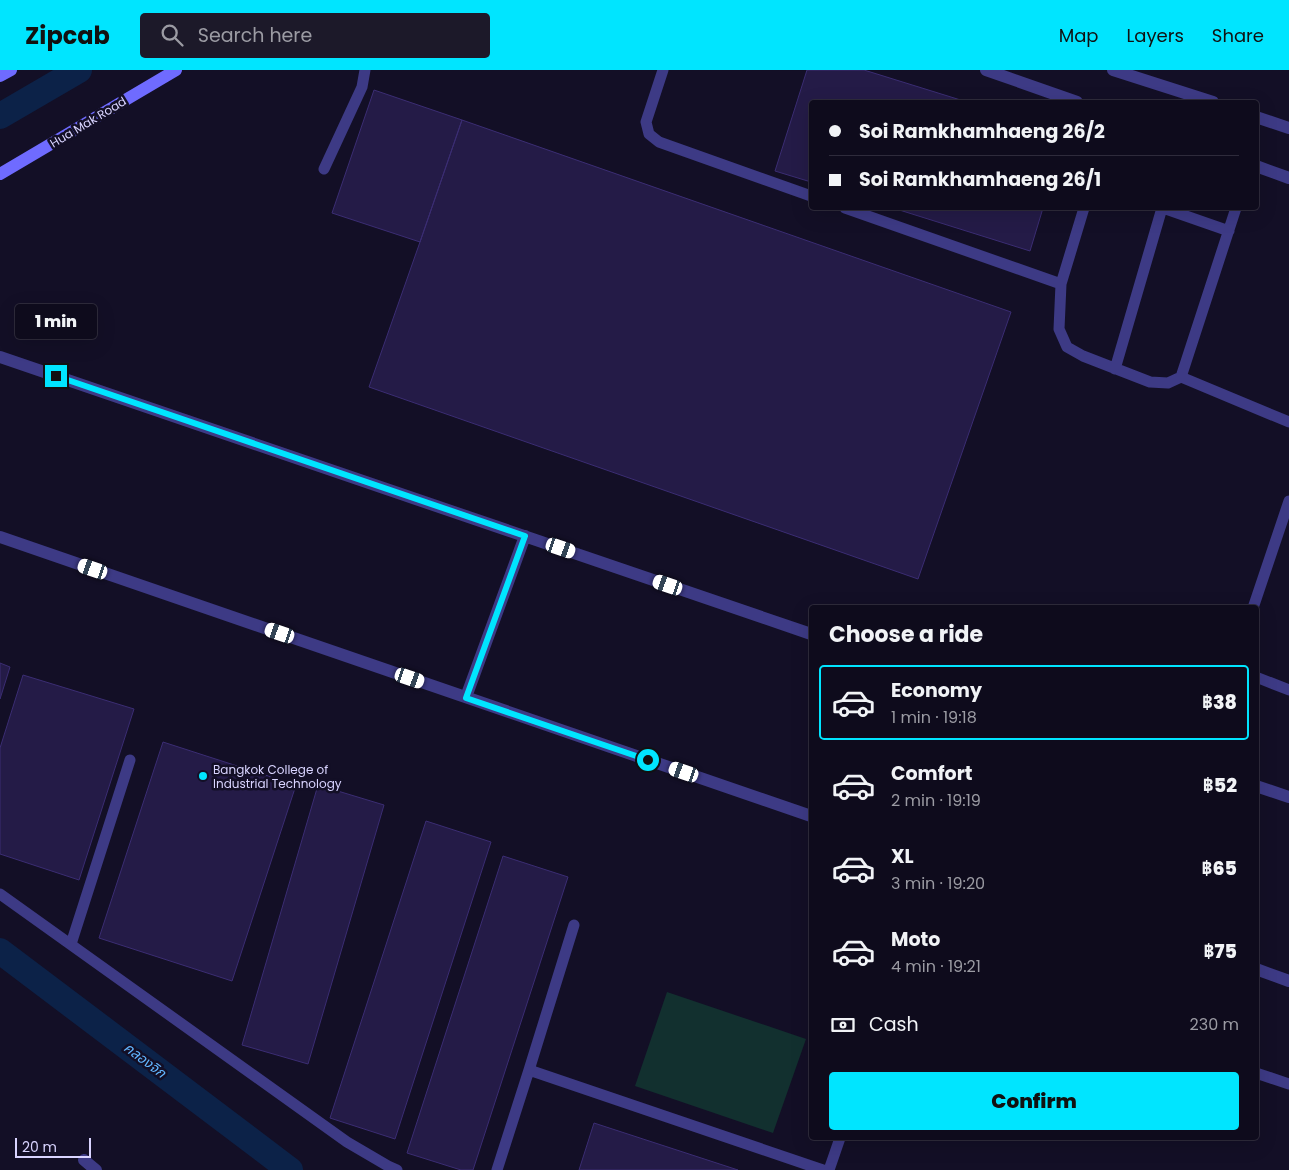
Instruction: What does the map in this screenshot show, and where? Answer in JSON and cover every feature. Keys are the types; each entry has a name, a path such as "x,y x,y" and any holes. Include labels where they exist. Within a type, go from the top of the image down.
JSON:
{"main road":[{"path":"0,76 11,70"},
{"name":"Hua Mak Road","path":"0,174 176,70"}],"street":[{"path":"986,70 1071,100"},
{"path":"1113,70 1207,100"},
{"path":"1259,118 1289,128"},
{"path":"1259,167 1289,178"},
{"path":"0,357 809,633"},
{"path":"466,698 525,536"},
{"path":"0,537 809,815"},
{"path":"1259,787 1289,797"},
{"path":"1259,970 1289,981"},
{"path":"84,1160 96,1170"}],"lane":[{"path":"324,169 362,87 365,70"},
{"path":"663,70 646,122 649,134 659,142 809,195"},
{"path":"851,210 1061,284"},
{"path":"1083,210 1061,284 1059,329 1067,347 1083,356 1150,382 1168,383 1181,377 1235,210"},
{"path":"1115,369 1161,210"},
{"path":"1168,210 1229,231"},
{"path":"1181,377 1289,422"},
{"path":"1254,605 1289,501"},
{"path":"1259,677 1289,690"},
{"path":"71,944 130,760"},
{"path":"0,894 347,1142 397,1170"},
{"path":"497,1170 574,925"},
{"path":"529,1070 823,1170"},
{"path":"1259,1074 1289,1084"},
{"path":"829,1170 839,1140"}],"green space":[{"path":"667,992 806,1039 773,1133 635,1086"}],"building":[{"path":"807,70 864,70 961,100 809,100 809,181 775,171"},
{"path":"374,90 462,120 420,242 332,213"},
{"path":"462,120 1011,312 918,579 369,387"},
{"path":"899,210 1042,210 1030,251"},
{"path":"0,663 10,667 0,699"},
{"path":"23,675 134,709 79,880 0,854 0,748"},
{"path":"163,742 296,785 232,981 99,938"},
{"path":"318,785 384,805 308,1064 242,1045"},
{"path":"426,821 491,842 395,1139 330,1118"},
{"path":"503,856 568,877 473,1170 461,1170 407,1153"},
{"path":"594,1123 738,1170 579,1170"}],"waterway":[{"path":"0,116 79,70"},
{"name":"คลองจิก","path":"0,951 290,1170"}],"place":[{"name":"Bangkok College of Industrial Technology","path":"203,776"}],"route":[{"path":"56,376 525,536 466,698 648,760"}]}
